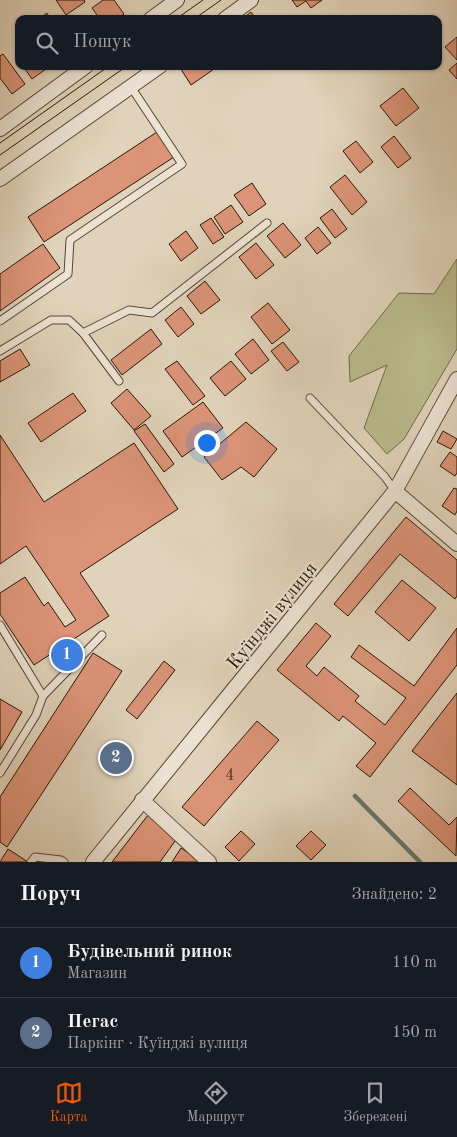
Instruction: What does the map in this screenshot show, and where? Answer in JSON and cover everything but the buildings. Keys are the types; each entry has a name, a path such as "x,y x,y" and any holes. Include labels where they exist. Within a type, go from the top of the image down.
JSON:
{"street":[{"path":"156,15 176,0"},
{"path":"230,15 251,0"},
{"path":"0,129 81,70"},
{"path":"0,179 154,70"},
{"name":"Куїнджі вулиця","path":"93,862 395,491 457,378"},
{"path":"395,491 457,544"},
{"path":"142,800 208,862"}],"lane":[{"path":"0,321 68,274 70,240 182,164 131,87"},
{"path":"83,333 129,310 152,313 267,223"},
{"path":"0,351 51,320 69,320 83,333 120,381"},
{"path":"310,398 385,477 395,491"},
{"path":"0,625 43,696"},
{"path":"0,773 36,715 43,696 102,635"},
{"path":"31,862 35,857 64,862"}],"green space":[{"path":"457,259 457,349 404,439 387,454 364,428 387,365 350,382 349,356 399,293 434,294"}],"waterway":[{"path":"355,796 420,862"}],"tram line":[{"path":"182,15 203,0"},
{"path":"200,15 221,0"},
{"path":"0,143 103,70"},
{"path":"0,155 121,70"}],"place":[{"name":"Будівельний ринок","path":"67,655"},
{"name":"Пегас","path":"116,758"}]}
